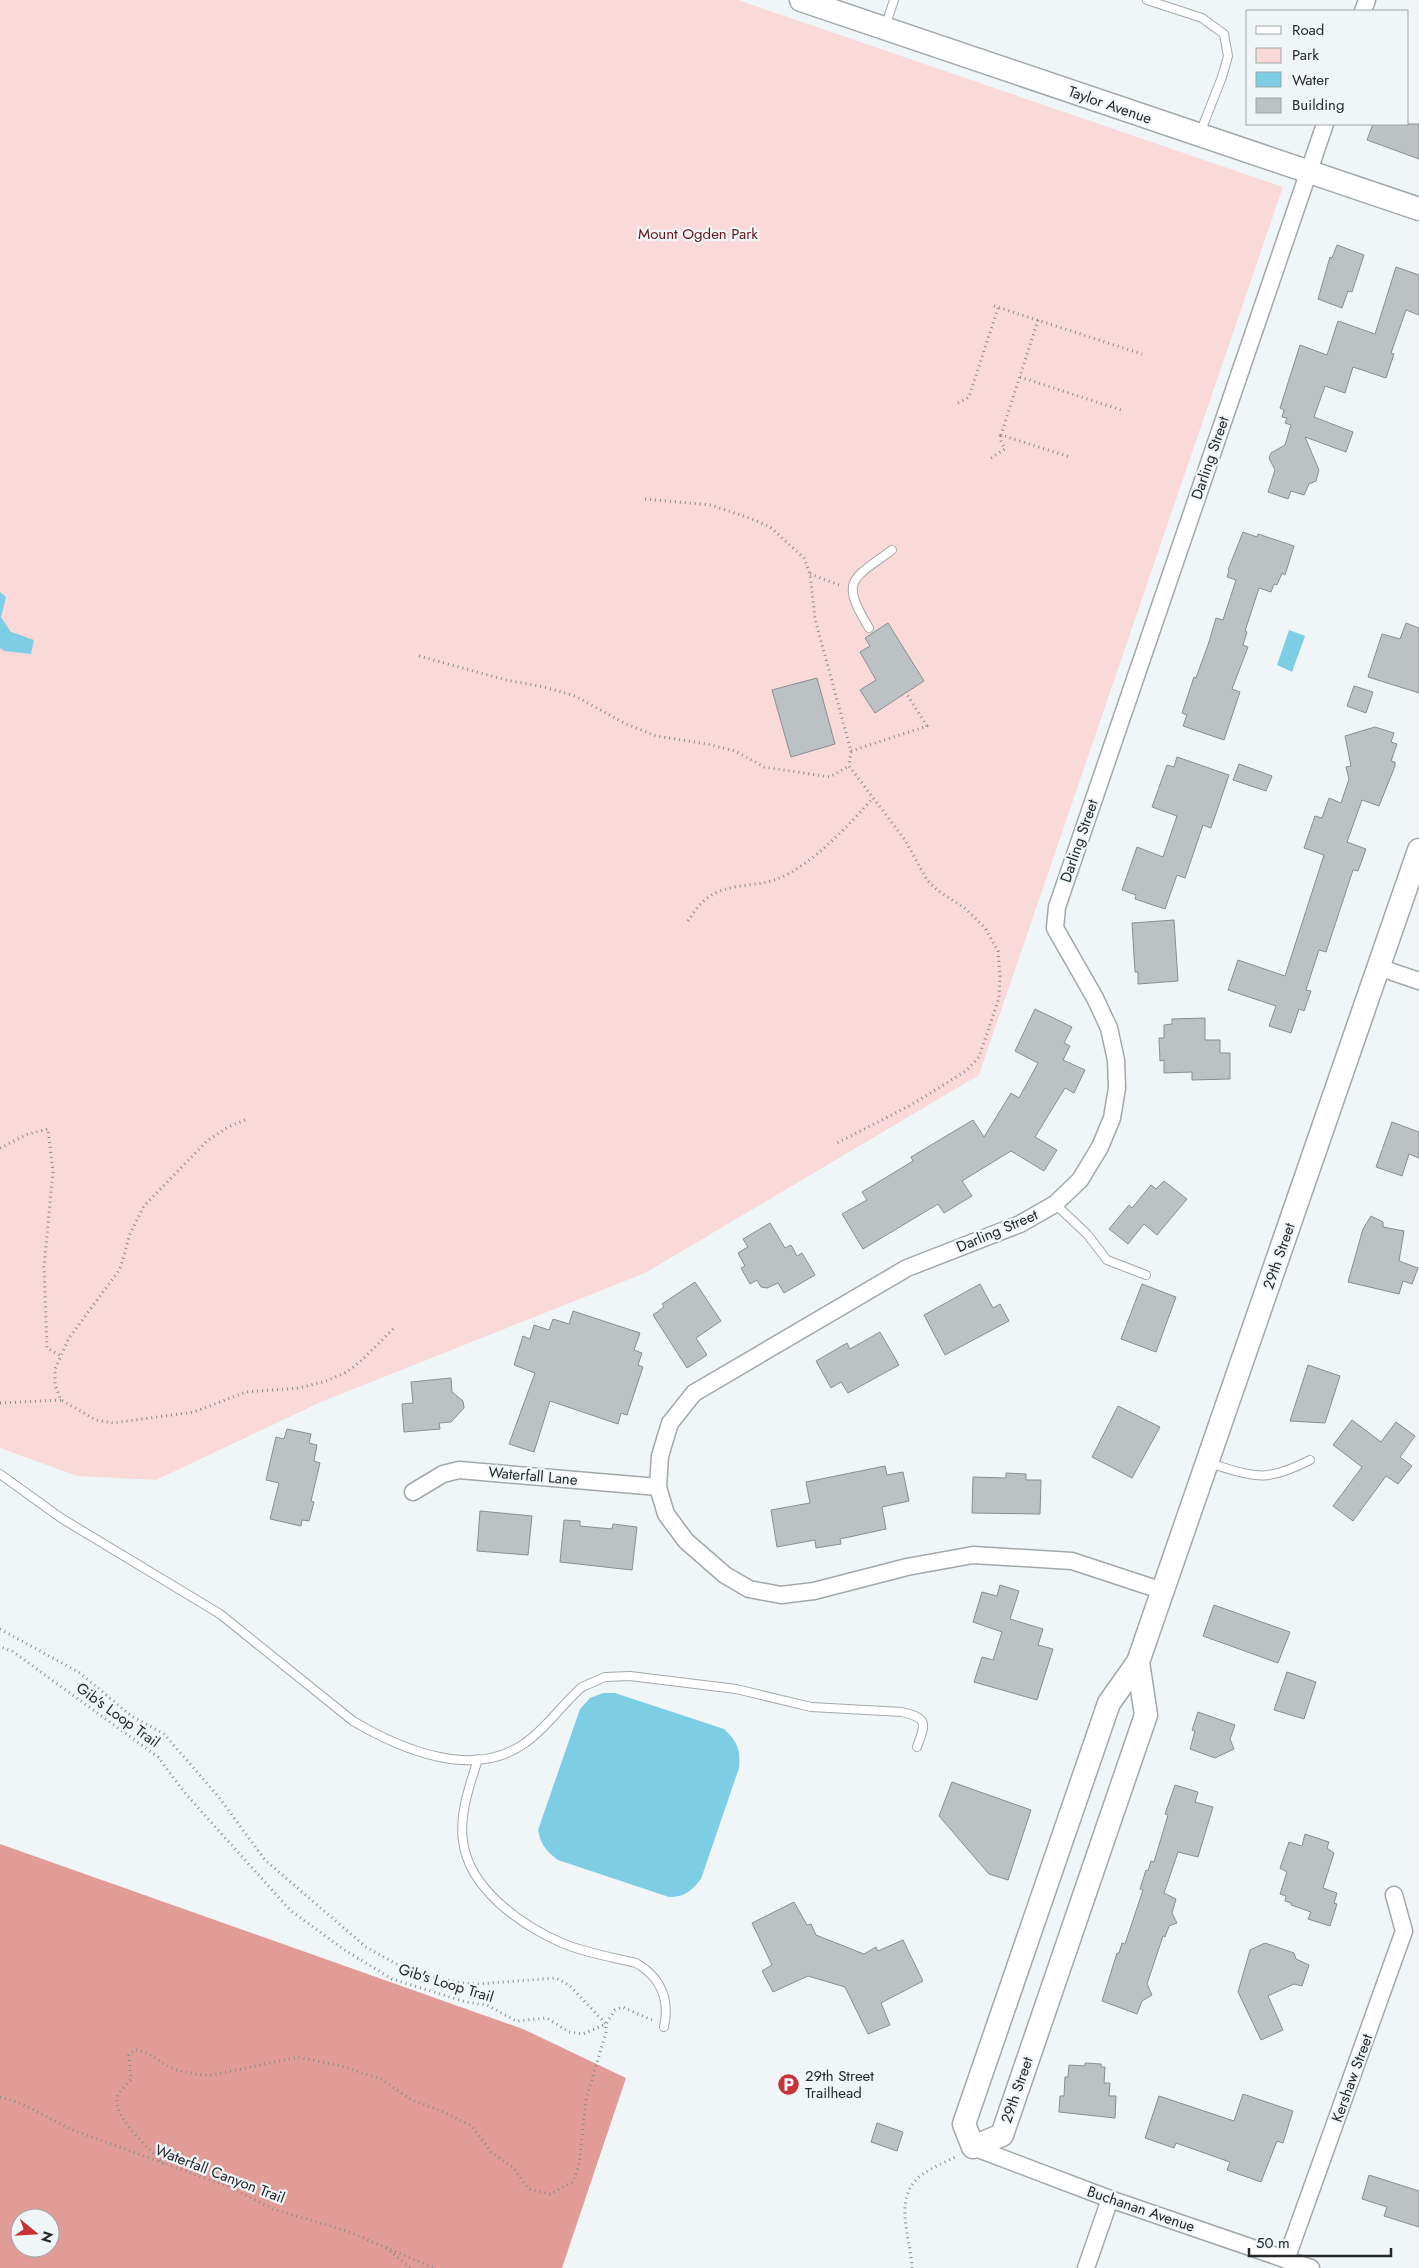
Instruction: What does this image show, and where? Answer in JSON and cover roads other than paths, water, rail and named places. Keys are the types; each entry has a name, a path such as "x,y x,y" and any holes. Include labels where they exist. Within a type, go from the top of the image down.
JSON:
{"street":[{"name":"Taylor Avenue","path":"801,0 1419,209"},
{"name":"Darling Street","path":"1163,1591 1072,1561 973,1555 907,1567 814,1591 781,1595 750,1589 725,1574 686,1541 666,1514 658,1487 660,1456 670,1423 694,1393 907,1268 1020,1224 1054,1204 1080,1180 1100,1147 1112,1118 1117,1088 1116,1060 1108,1028 1095,998 1055,928 1056,907 1325,125"},
{"name":"29th Street","path":"1138,1662 1146,1715 1002,2135 973,2147 964,2124 1109,1703 1138,1662 1419,850"},
{"path":"1378,967 1419,981"},
{"name":"Waterfall Lane","path":"413,1492 443,1474 459,1470 658,1487"},
{"name":"Kershaw Street","path":"1286,2260 1404,1931 1394,1895"},
{"name":"Buchanan Avenue","path":"973,2147 1110,2199 1311,2268"},
{"path":"1086,2268 1110,2199"}],"lane":[{"path":"884,28 894,0"},
{"path":"1147,0 1202,18 1224,34 1228,56 1200,135"},
{"path":"868,628 854,603 851,590 858,574 892,550"},
{"path":"1054,1204 1087,1234 1107,1260 1146,1275"},
{"path":"1207,1463 1262,1477 1288,1471 1310,1460"},
{"path":"0,1474 61,1518 220,1614 354,1721 378,1735 428,1755 453,1759 492,1759 514,1750 527,1742 582,1687 593,1681 616,1676 736,1688 811,1707 902,1712 915,1715 922,1719 924,1724 917,1747"},
{"path":"478,1759 469,1786 462,1824 464,1850 476,1878 488,1893 540,1932 585,1952 642,1966 650,1974 666,1999 667,2012 664,2027"}],"water":[{"path":"0,592 6,597 1,617 11,632 34,640 31,654 4,651 0,648"},
{"path":"1289,630 1305,636 1292,672 1277,665"},
{"path":"603,1693 615,1693 724,1729 737,1746 739,1768 701,1879 691,1890 684,1894 669,1897 558,1860 542,1844 538,1830 580,1709 590,1698"}],"place":[{"name":"29th Street Trailhead","path":"789,2085"}],"park label":[{"name":"Mount Ogden Park","path":"698,234"}]}
